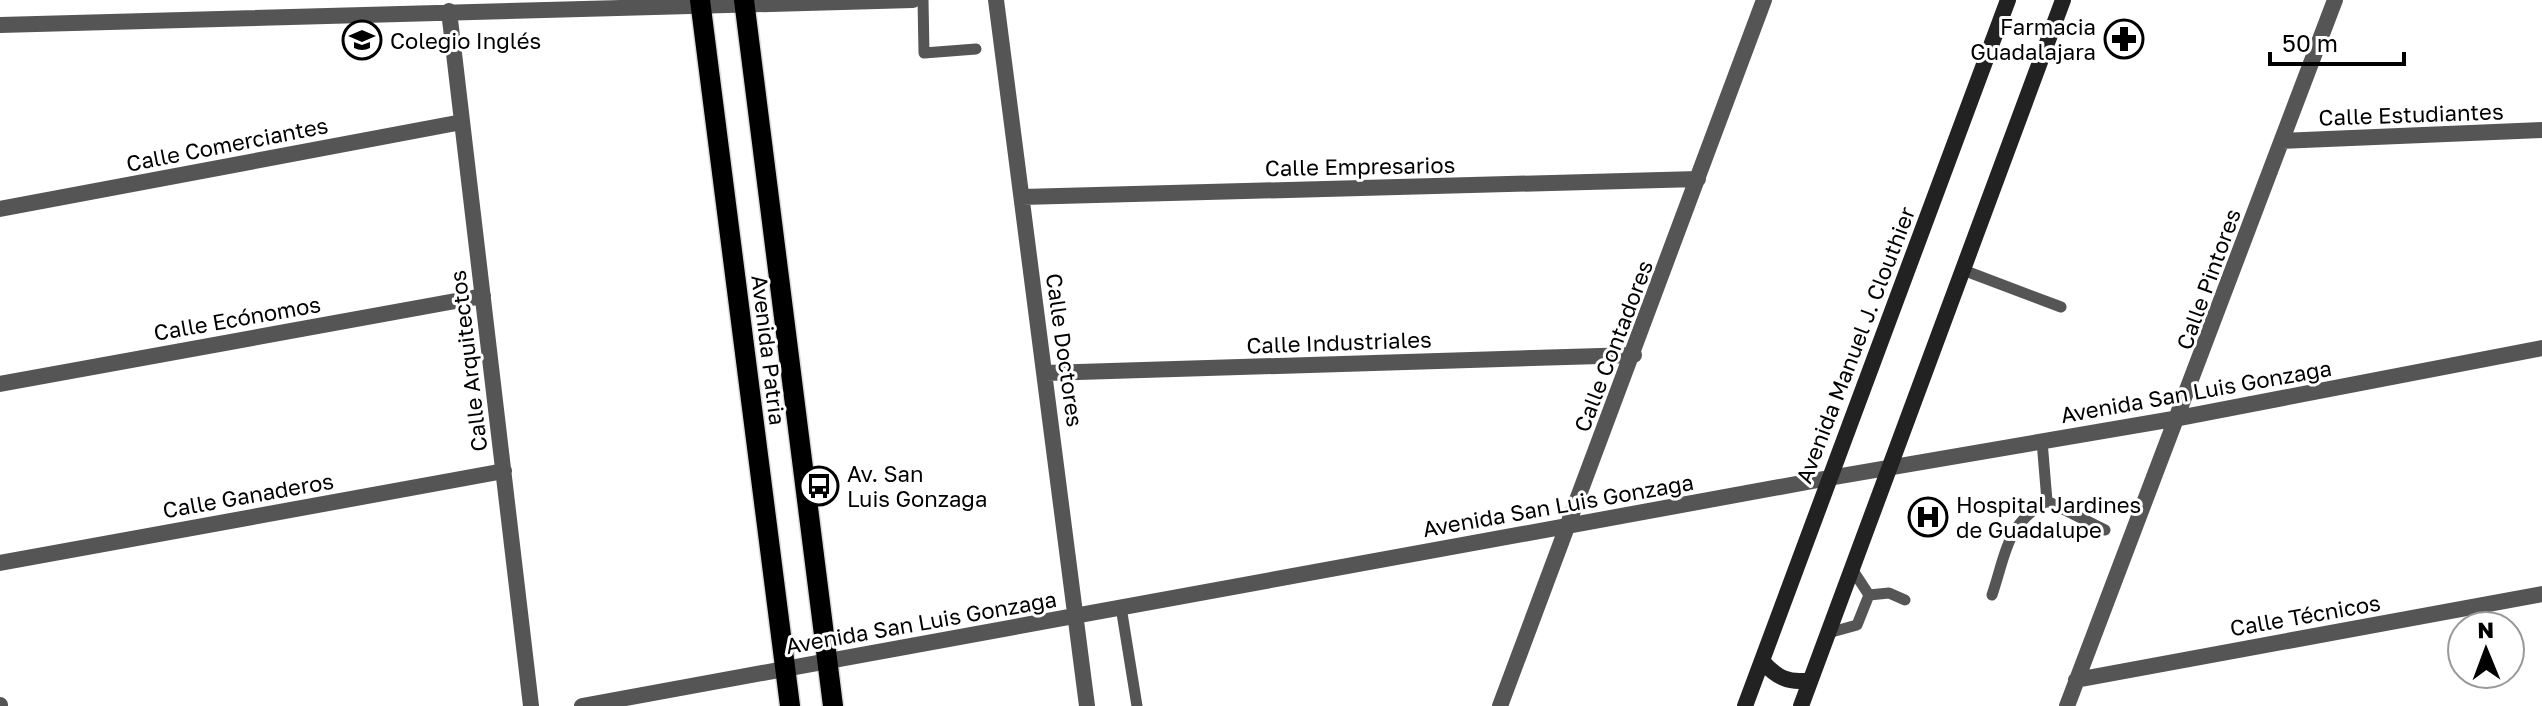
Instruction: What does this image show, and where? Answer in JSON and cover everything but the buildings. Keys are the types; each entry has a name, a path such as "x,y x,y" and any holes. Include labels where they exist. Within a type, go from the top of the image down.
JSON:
{"main road":[{"name":"Avenida Manuel J. Clouthier","path":"1745,706 2008,0"},
{"path":"1801,706 2063,0"},
{"name":"Avenida Patria","path":"744,2 833,706"},
{"name":"Avenida Patria","path":"701,3 790,706"},
{"path":"1762,661 1774,674 1787,680 1810,680"}],"street":[{"path":"0,25 701,3 913,0"},
{"name":"Calle Doctores","path":"996,0 1087,706"},
{"name":"Calle Contadores","path":"1500,706 1634,355 1764,0"},
{"name":"Calle Pintores","path":"2067,706 2179,418 2335,0"},
{"name":"Calle Arquitectos","path":"449,11 531,706"},
{"name":"Calle Comerciantes","path":"0,209 462,122"},
{"name":"Calle Estudiantes","path":"2282,141 2542,130"},
{"name":"Calle Empresarios","path":"1022,197 1698,179"},
{"name":"Calle Ecónomos","path":"0,384 483,296"},
{"name":"Avenida San Luis Gonzaga","path":"582,706 1829,478 2179,418 2542,348"},
{"name":"Calle Industriales","path":"1046,373 1634,355"},
{"name":"Calle Ganaderos","path":"0,563 504,471"},
{"name":"Calle Técnicos","path":"2076,680 2542,594"}],"lane":[{"path":"923,0 924,53 976,49"},
{"path":"1963,270 2061,307"},
{"path":"2042,441 2047,501"},
{"path":"2047,501 2105,530"},
{"path":"1992,595 2016,524 2024,515 2047,501"},
{"path":"1852,569 1869,595"},
{"path":"1869,595 1889,593 1905,600"},
{"path":"1828,633 1857,625 1869,595"},
{"path":"1121,607 1137,706"}],"place":[{"name":"Farmacia Guadalajara","path":"2124,39"},
{"name":"Colegio Inglés","path":"362,40"},
{"name":"Av. San Luis Gonzaga","path":"819,486"},
{"name":"Hospital Jardines de Guadalupe","path":"1928,517"}]}
